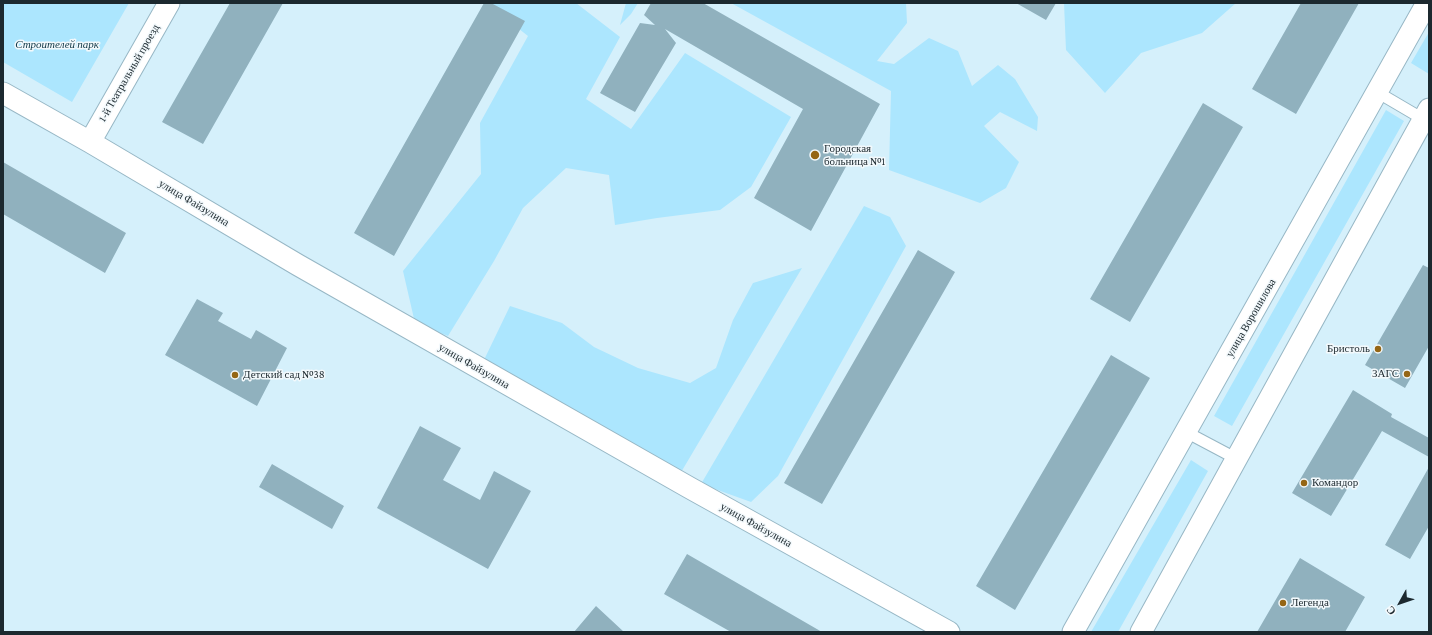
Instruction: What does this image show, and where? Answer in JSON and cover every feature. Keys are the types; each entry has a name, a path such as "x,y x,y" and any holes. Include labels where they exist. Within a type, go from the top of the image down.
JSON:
{"street":[{"name":"1-й Театральный проезд","path":"90,142 169,3"},
{"name":"улица Ворошилова","path":"1073,632 1428,3"},
{"name":"улица Файзулина","path":"3,93 90,142 305,269 696,492 949,632"},
{"path":"1141,632 1426,114"}],"lane":[{"path":"1377,92 1426,114"},
{"path":"1186,432 1237,459"}],"green space":[{"name":"Строителей парк","path":"3,3 129,3 72,102 3,62"},
{"path":"486,3 576,3 620,37 586,99 631,129 685,53 791,117 751,187 720,210 615,225 609,175 566,168 523,208 494,261 448,336 415,323 403,271 481,174 480,123 528,36"},
{"path":"626,3 638,3 631,14 620,25"},
{"path":"731,3 906,3 907,23 877,61 894,64 929,38 958,51 972,86 998,65 1015,79 1038,117 1037,131 1000,112 984,126 1019,162 1006,188 980,203 889,170 891,91"},
{"path":"1064,3 1236,3 1202,33 1141,53 1105,93 1066,50"},
{"path":"1429,32 1429,74 1411,63"},
{"path":"1386,110 1404,121 1232,426 1214,416"},
{"path":"864,206 890,217 906,246 778,476 751,502 701,484"},
{"path":"802,268 680,474 483,362 510,306 562,323 594,347 638,368 690,383 716,368 733,320 753,283"},
{"path":"1191,460 1208,471 1118,632 1091,632"}],"building":[{"path":"230,3 283,3 203,144 162,122"},
{"path":"484,3 491,3 525,21 394,256 354,233"},
{"name":"Городская больница №1","path":"651,3 703,3 880,104 811,231 754,198 803,109 665,29 676,43 635,112 600,93 640,23 655,25 644,15"},
{"path":"1016,3 1056,3 1046,20"},
{"path":"1301,3 1359,3 1296,114 1252,89"},
{"path":"1203,103 1243,127 1130,322 1090,299"},
{"path":"3,162 126,233 105,273 3,214"},
{"path":"918,250 955,272 822,504 784,483"},
{"path":"1423,265 1429,268 1429,346 1405,388 1365,365"},
{"path":"197,299 223,313 218,321 251,339 256,330 287,348 257,406 165,355"},
{"path":"1111,355 1150,378 1015,610 976,586"},
{"path":"1353,390 1392,414 1391,417 1429,438 1429,457 1382,431 1331,516 1292,493"},
{"path":"420,426 461,448 443,480 480,500 494,471 531,491 488,569 377,508"},
{"path":"272,464 344,506 332,529 259,487"},
{"path":"1429,467 1429,526 1410,559 1385,545"},
{"path":"687,554 822,632 731,632 664,594"},
{"path":"1300,558 1365,597 1345,632 1257,632"},
{"path":"596,606 624,632 574,632"}],"place":[{"name":"Городская больница №1","path":"815,155"},
{"name":"Бристоль","path":"1378,349"},
{"name":"ЗАГС","path":"1407,374"},
{"name":"Детский сад №38","path":"235,375"},
{"name":"Командор","path":"1304,483"},
{"name":"Легенда","path":"1283,603"}]}
